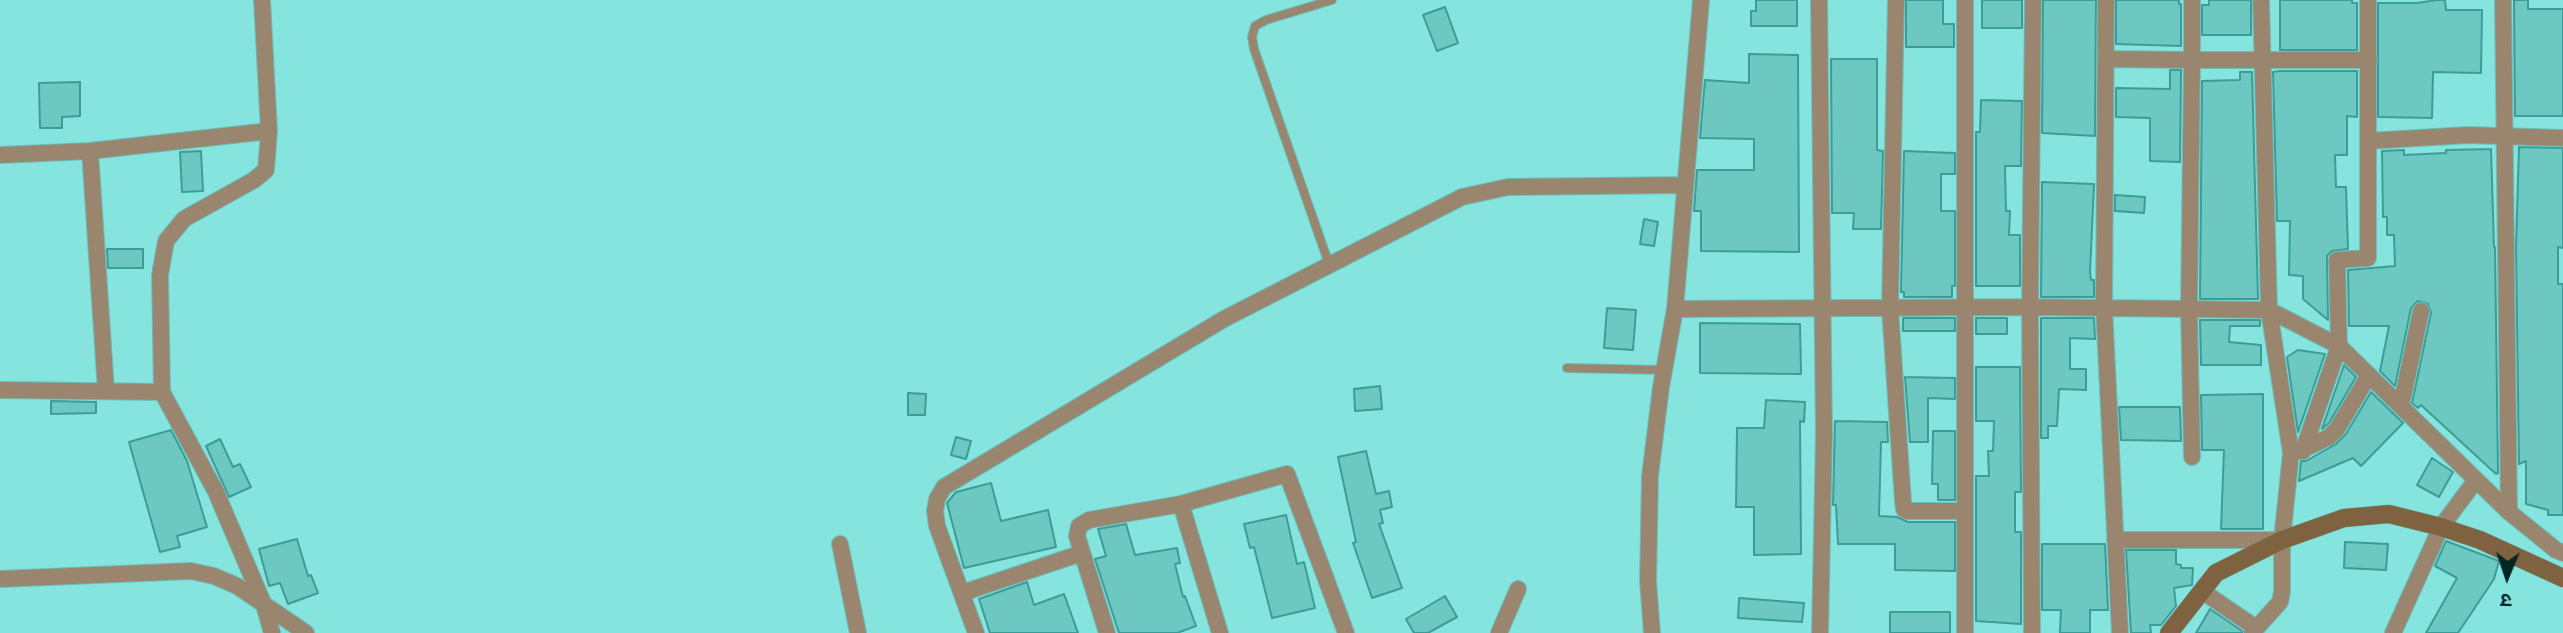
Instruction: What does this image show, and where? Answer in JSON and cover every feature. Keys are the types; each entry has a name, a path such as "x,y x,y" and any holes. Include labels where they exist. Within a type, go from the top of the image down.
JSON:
{"main road":[{"path":"2169,633 2216,573 2282,540 2344,517 2389,514 2441,527 2491,544 2563,578"}],"street":[{"path":"262,0 269,131 266,170 254,180 184,219 166,241 160,275 162,392 216,492 264,605 272,633"},
{"path":"1652,633 1648,581 1650,476 1675,309 1701,0"},
{"path":"1819,0 1824,434 1820,633"},
{"path":"1896,0 1890,308 1904,509 1964,511"},
{"path":"1965,0 1965,633"},
{"path":"2032,633 2030,307 2033,0"},
{"path":"2106,0 2104,307 2120,633"},
{"path":"2192,0 2189,309 2192,457"},
{"path":"2261,0 2269,310 2297,452"},
{"path":"2202,590 2254,630 2280,601 2282,540 2297,452 2339,346 2337,260 2368,257 2368,0"},
{"path":"2503,0 2508,512"},
{"path":"2106,59 2369,60"},
{"path":"0,156 90,150 269,131"},
{"path":"2368,141 2468,135 2563,138"},
{"path":"90,150 106,391"},
{"path":"976,633 937,526 937,499 944,487 1224,319 1462,197 1508,187 1684,185"},
{"path":"1675,309 2104,307 2269,310 2339,346 2508,512 2563,553"},
{"path":"2401,406 2421,311"},
{"path":"2297,452 2329,437 2337,429 2369,375"},
{"path":"0,390 162,392"},
{"path":"1107,633 1077,536 1079,526 1089,520 1181,504 1287,474 1346,633"},
{"path":"2393,633 2441,527 2476,480"},
{"path":"1181,504 1220,633"},
{"path":"2115,540 2282,540"},
{"path":"840,544 858,633"},
{"path":"962,593 1082,553"},
{"path":"0,579 191,571 214,576 237,586 306,633"},
{"path":"1499,633 1518,589"}],"lane":[{"path":"1329,264 1254,50 1252,37 1255,26 1266,20 1332,0"},
{"path":"1567,368 1664,370"}],"building":[{"path":"1756,0 1797,0 1797,26 1751,26 1751,11 1756,11"},
{"path":"1906,0 1943,0 1943,24 1954,24 1954,47 1906,47"},
{"path":"1982,0 2022,0 2022,28 1982,28"},
{"path":"2043,0 2096,0 2095,136 2042,133"},
{"path":"2116,0 2179,0 2181,46 2116,44"},
{"path":"2209,0 2251,0 2251,35 2202,35 2202,5 2209,5"},
{"path":"2280,0 2352,0 2352,3 2357,3 2357,50 2280,50"},
{"path":"2445,0 2446,10 2482,10 2481,73 2433,72 2432,118 2378,117 2378,3"},
{"path":"2514,0 2528,0 2528,9 2563,9 2563,116 2515,116"},
{"path":"1445,7 1458,43 1437,51 1423,15"},
{"path":"1749,54 1798,55 1799,252 1701,251 1701,211 1694,211 1697,170 1754,170 1754,139 1700,138 1705,80 1749,83"},
{"path":"1831,59 1877,59 1877,150 1883,151 1881,229 1853,229 1854,213 1832,213"},
{"path":"2170,70 2181,70 2180,162 2150,161 2150,118 2116,117 2116,88 2170,89"},
{"path":"2357,71 2357,117 2347,116 2347,155 2335,155 2336,187 2346,187 2348,249 2332,251 2327,256 2328,320 2303,299 2303,276 2289,275 2290,221 2277,221 2273,72"},
{"path":"2240,72 2252,72 2258,299 2200,299 2202,81 2240,80"},
{"path":"80,82 80,116 62,117 62,128 40,128 39,83"},
{"path":"1981,100 2022,101 2021,166 2005,166 2006,211 2010,211 2009,235 2020,235 2020,286 1976,286 1976,132 1980,132"},
{"path":"2519,147 2563,148 2563,248 2558,247 2558,284 2563,284 2563,515 2548,515 2548,510 2526,504 2526,461 2519,464 2516,247"},
{"path":"2491,149 2495,247 2496,474 2421,405 2418,408 2412,403 2431,313 2428,304 2418,301 2411,308 2395,386 2380,371 2389,326 2349,326 2348,270 2395,266 2394,235 2387,235 2387,217 2383,217 2382,151 2404,150 2404,155"},
{"path":"201,151 203,191 182,192 180,152"},
{"path":"1904,151 1955,153 1955,174 1941,174 1941,211 1955,211 1955,286 1952,286 1952,297 1904,297 1904,292 1901,292"},
{"path":"2042,182 2094,184 2090,272 2091,280 2094,280 2094,297 2041,297"},
{"path":"2115,195 2145,197 2144,213 2115,211"},
{"path":"1644,219 1658,222 1654,246 1640,244"},
{"path":"107,249 143,249 143,268 108,268"},
{"path":"1607,308 1636,310 1633,350 1604,348"},
{"path":"1903,318 1955,318 1955,331 1903,331"},
{"path":"1976,318 2007,318 2007,334 1976,334"},
{"path":"2041,318 2094,318 2095,339 2070,338 2070,369 2086,369 2086,390 2059,389 2057,426 2048,426 2048,438 2041,438"},
{"path":"2200,320 2260,320 2260,326 2230,326 2229,342 2261,345 2261,365 2201,365"},
{"path":"1700,323 1800,324 1801,374 1700,373"},
{"path":"2298,350 2325,354 2298,432 2287,357"},
{"path":"2344,365 2356,377 2329,423 2322,429"},
{"path":"1976,367 2020,367 2021,492 2015,492 2015,532 2021,532 2021,624 1976,621 1976,476 1989,476 1988,451 1993,451 1994,421 1976,421"},
{"path":"1905,377 1955,378 1955,399 1928,398 1928,442 1910,442"},
{"path":"1380,386 1382,409 1355,411 1354,389"},
{"path":"2371,392 2403,423 2361,466 2353,458 2299,481 2301,461 2306,461 2336,444 2346,434"},
{"path":"908,393 926,394 925,415 908,415"},
{"path":"2263,394 2263,529 2221,529 2224,450 2202,450 2201,395"},
{"path":"1766,400 1805,402 1804,422 1800,421 1801,554 1754,555 1754,507 1736,507 1737,428 1764,428"},
{"path":"51,401 96,402 96,413 51,414"},
{"path":"2119,407 2180,407 2181,441 2121,440"},
{"path":"1835,421 1887,422 1888,442 1881,442 1879,516 1897,517 1908,522 1955,522 1955,571 1895,570 1895,544 1838,544 1836,505 1833,505"},
{"path":"171,430 187,461 207,527 177,536 180,547 160,552 129,442"},
{"path":"1933,431 1955,431 1955,500 1938,500 1938,484 1932,484"},
{"path":"956,437 971,441 966,459 951,455"},
{"path":"220,439 233,467 240,464 251,487 229,497 206,446"},
{"path":"1366,451 1376,494 1389,491 1392,507 1380,510 1383,523 1379,524 1402,588 1372,598 1353,543 1356,542 1338,457"},
{"path":"2432,458 2453,472 2439,497 2417,485"},
{"path":"991,483 1001,521 1048,510 1056,547 964,568 947,503 956,492"},
{"path":"1286,515 1297,564 1304,562 1315,608 1272,618 1254,547 1250,548 1244,524"},
{"path":"1126,524 1135,555 1177,548 1180,563 1175,564 1183,597 1185,596 1196,626 1177,633 1119,633 1095,559 1106,556 1098,529"},
{"path":"297,539 308,576 311,575 318,593 288,604 280,583 269,586 259,549"},
{"path":"2446,541 2499,561 2494,579 2458,633 2426,633 2457,578 2435,566"},
{"path":"2345,542 2388,544 2386,570 2344,568"},
{"path":"2042,544 2105,544 2108,610 2090,610 2090,633 2060,633 2061,610 2042,610"},
{"path":"2126,550 2176,550 2176,564 2181,565 2181,568 2193,568 2192,585 2174,588 2176,606 2161,625 2150,625 2151,633 2131,633"},
{"path":"1027,582 1034,605 1064,594 1078,633 990,633 979,599"},
{"path":"1445,596 1457,617 1428,633 1414,633 1406,619"},
{"path":"1739,598 1804,603 1802,622 1738,618"},
{"path":"2210,609 2242,631 2242,633 2196,633"},
{"path":"1890,612 1950,612 1950,633 1890,633"}]}
